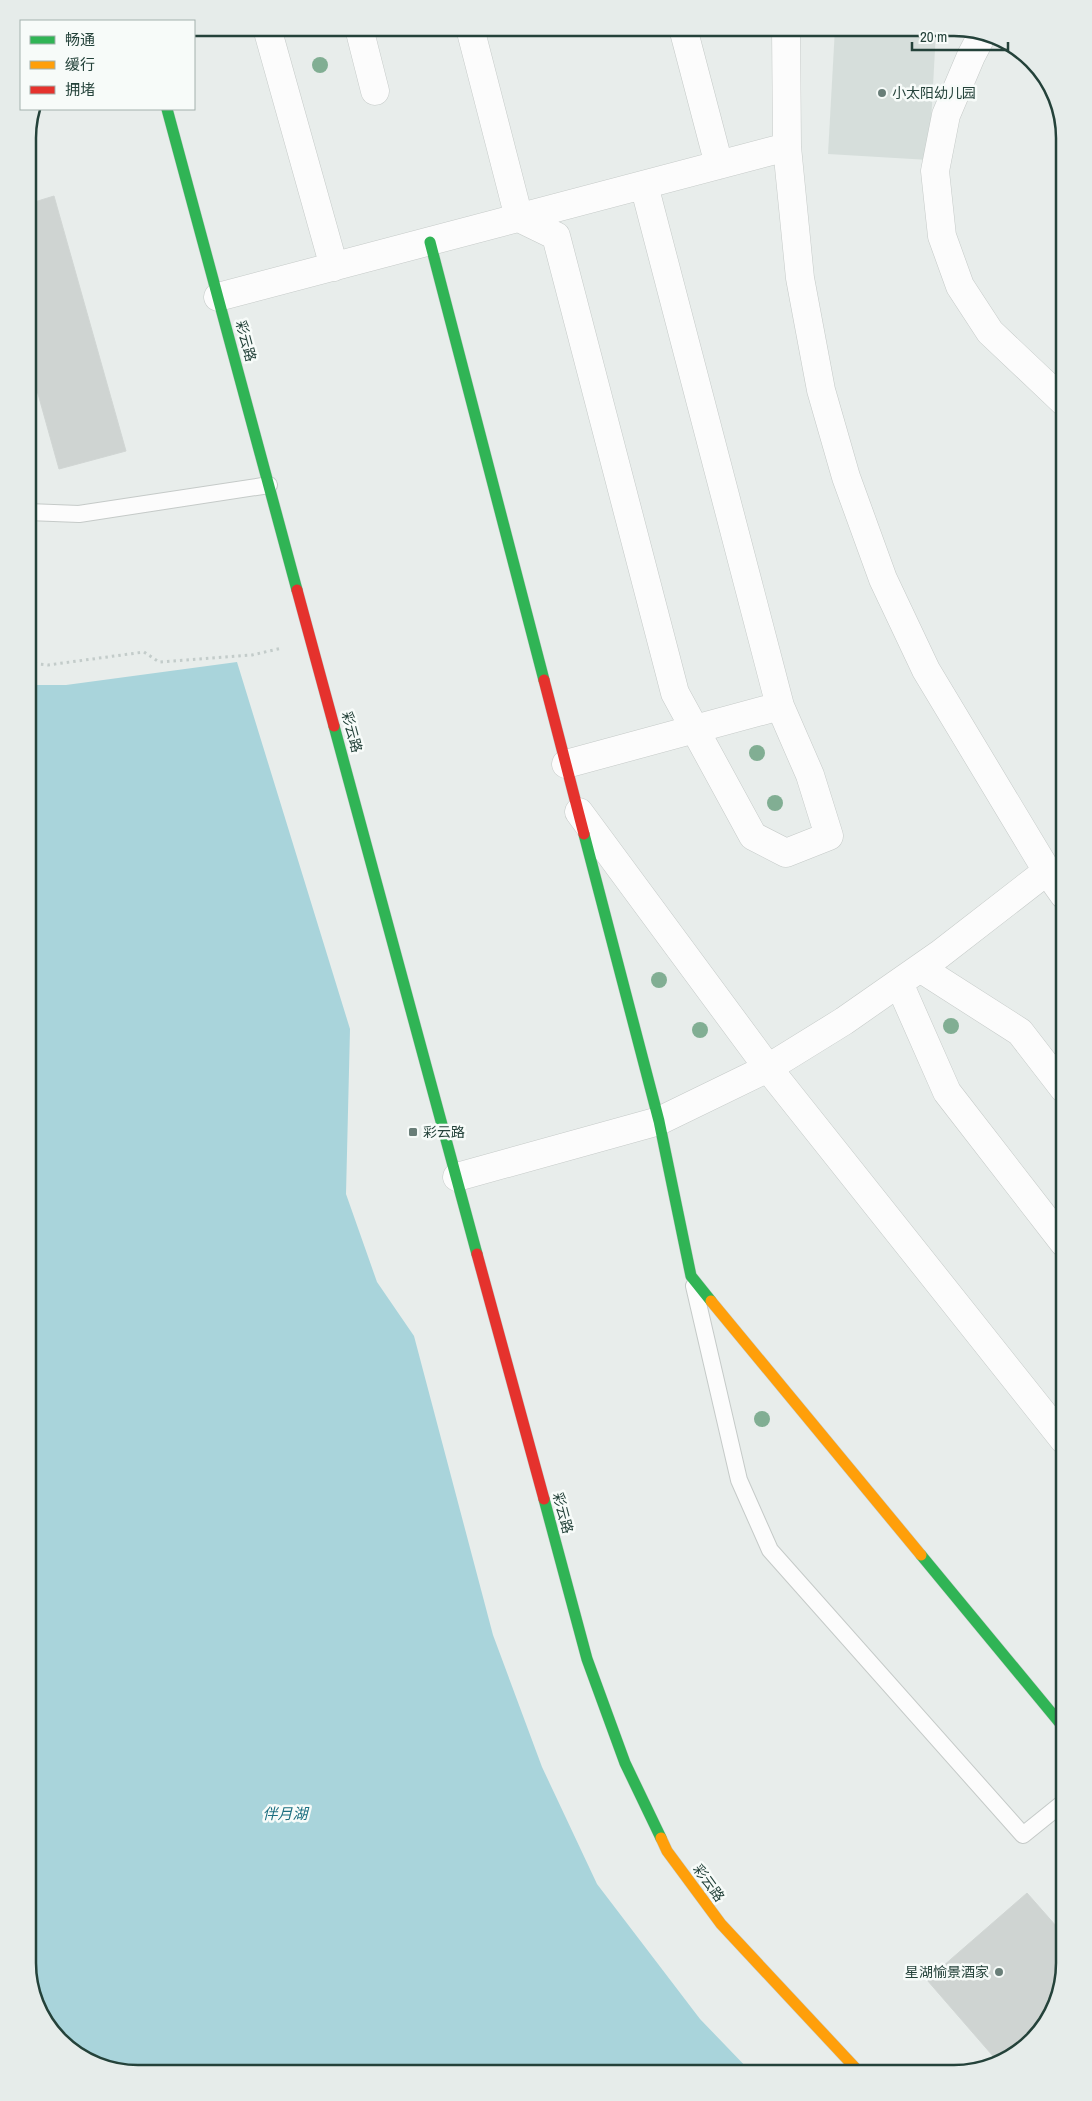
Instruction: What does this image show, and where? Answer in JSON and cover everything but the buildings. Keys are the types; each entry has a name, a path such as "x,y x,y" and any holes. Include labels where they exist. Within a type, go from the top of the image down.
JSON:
{"street":[{"path":"269,36 334,267"},
{"path":"361,36 375,91"},
{"path":"472,36 519,218 556,236 676,693 753,836 786,854 829,836 810,775 780,706 644,185"},
{"path":"685,36 719,165"},
{"path":"786,36 787,147 800,278 821,390 846,476 883,579 926,670 1056,884"},
{"path":"980,40 946,115 940,143 935,171 942,236 960,286 990,332 1056,394"},
{"name":"彩云路","path":"167,110 588,1659 625,1763 667,1851 721,1924 852,2065"},
{"path":"218,297 787,147"},
{"path":"430,242 659,1121 691,1276 1056,1718"},
{"path":"566,764 780,706"},
{"path":"578,811 768,1068 1056,1430"},
{"path":"457,1177 659,1121 768,1068 844,1021 909,976 1047,871"},
{"path":"909,976 1020,1032 1056,1079"},
{"path":"909,976 947,1092 1056,1233"}],"lane":[{"path":"36,512 79,514 269,485"},
{"path":"691,1276 739,1480 770,1550 1023,1835 1056,1808"}],"path":[{"path":"36,664 48,665 144,652 159,662 252,655 311,640"}],"shaded area":[{"name":"小太阳幼儿园","path":"835,36 936,36 929,160 828,154"}],"water":[{"name":"伴月湖","path":"237,662 350,1029 346,1194 377,1282 414,1336 493,1635 542,1767 597,1884 700,2019 744,2065 132,2065 105,2059 76,2044 57,2025 44,2002 36,1969 36,685 66,685"}],"traffic: fast":[{"path":"167,110 297,590"},
{"path":"430,242 544,680"},
{"path":"334,726 477,1254"},
{"path":"584,834 659,1121 691,1276 711,1301"},
{"path":"544,1499 587,1659 625,1763 661,1838"},
{"path":"921,1555 1056,1718"}],"traffic: slow":[{"path":"711,1301 921,1555"},
{"path":"661,1838 667,1851 721,1924 853,2065"}],"traffic: jam":[{"path":"297,590 334,726"},
{"path":"544,680 584,834"},
{"path":"477,1254 544,1499"}],"place":[{"name":"小太阳幼儿园","path":"882,93"},
{"name":"彩云路","path":"413,1132"},
{"name":"星湖愉景酒家","path":"999,1972"}]}
